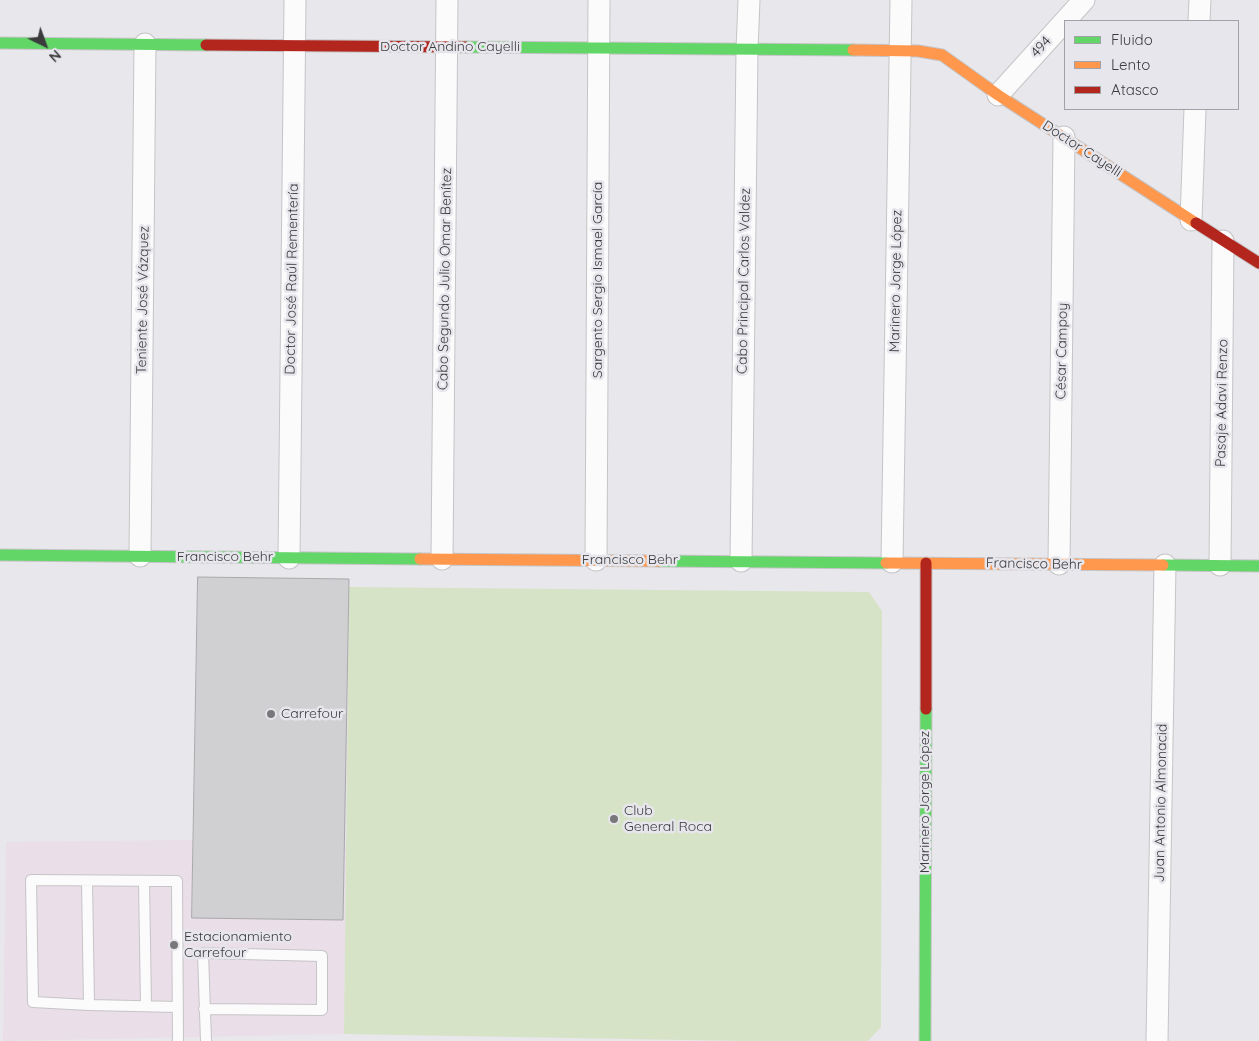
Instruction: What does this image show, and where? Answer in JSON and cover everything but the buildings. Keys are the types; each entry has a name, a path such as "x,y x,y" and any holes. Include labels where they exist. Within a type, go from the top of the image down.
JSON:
{"street":[{"name":"Doctor José Raúl Rementería","path":"289,558 295,0"},
{"name":"Cabo Segundo Julio Omar Benítez","path":"442,559 448,0"},
{"name":"Sargento Sergio Ismael García","path":"596,560 599,0"},
{"name":"Cabo Principal Carlos Valdez","path":"741,561 749,0"},
{"name":"Marinero Jorge López","path":"892,562 901,0"},
{"name":"494","path":"1066,20 1084,0"},
{"path":"1199,20 1200,0"},
{"name":"494","path":"998,95 1064,22"},
{"name":"Doctor Andino Cayelli","path":"0,43 899,50"},
{"name":"Teniente José Vázquez","path":"140,556 145,44"},
{"name":"Doctor Cayelli","path":"899,50 942,55 998,95 1259,263"},
{"path":"1191,220 1196,110"},
{"name":"César Campoy","path":"1060,564 1064,137"},
{"name":"Pasaje Adavi Renzo","path":"1220,565 1223,241"},
{"name":"Francisco Behr","path":"0,555 1259,566"},
{"name":"Marinero Jorge López","path":"925,1041 926,562"},
{"name":"Juan Antonio Almonacid","path":"1157,1041 1164,565"}],"lane":[{"path":"178,1006 34,1002 31,880 177,881 178,1006 178,1041"},
{"path":"87,881 89,1005"},
{"path":"144,881 146,1006"},
{"path":"204,1010 322,1010 322,956 203,953 204,1010 206,1041"}],"shaded area":[{"path":"198,577 349,579 344,1034 3,1041 6,842 193,840"}],"green space":[{"name":"Club General Roca","path":"349,587 869,592 882,611 881,1027 868,1041 743,1041 344,1034"}],"traffic: fast":[{"path":"0,43 206,45"},
{"path":"466,47 853,50"},
{"path":"0,555 420,559"},
{"path":"659,561 886,563"},
{"path":"1163,565 1259,566"},
{"path":"925,1041 926,709"}],"traffic: slow":[{"path":"853,50 918,51 942,55 998,95 1196,223"},
{"path":"420,559 659,561"},
{"path":"886,563 1163,565"}],"traffic: jam":[{"path":"206,45 466,47"},
{"path":"1196,223 1259,263"},
{"path":"926,563 926,709"}],"place":[{"name":"Carrefour","path":"271,714"},
{"name":"Club General Roca","path":"614,819"},
{"name":"Estacionamiento Carrefour","path":"174,945"}]}
